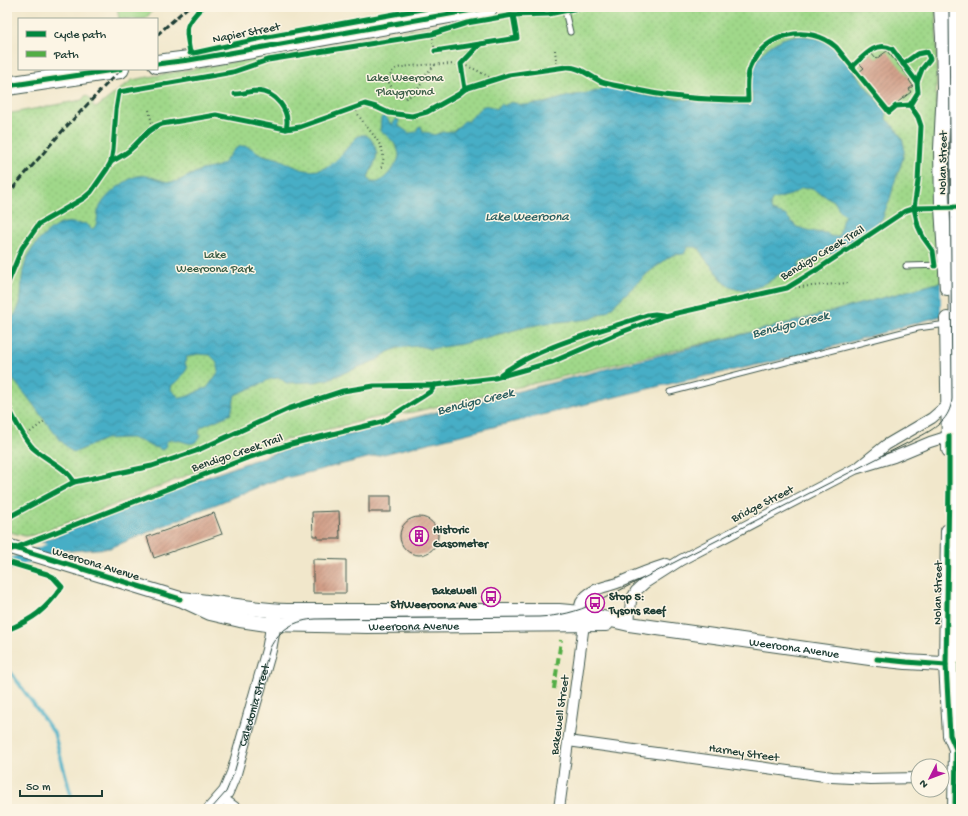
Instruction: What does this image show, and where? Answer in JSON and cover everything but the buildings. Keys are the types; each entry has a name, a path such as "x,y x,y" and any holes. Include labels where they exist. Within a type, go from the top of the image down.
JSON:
{"highway":[{"name":"Napier Street","path":"165,61 262,38 433,7"},
{"name":"Napier Street","path":"165,61 489,7"},
{"path":"7,86 112,70"},
{"path":"7,95 112,70"}],"street":[{"name":"Nolan Street","path":"941,7 944,88 941,149 942,207 951,265"},
{"name":"Nolan Street","path":"955,7 957,163 951,280 954,320 957,432 960,454 955,550 946,664 950,735 956,749"},
{"name":"Nolan Street","path":"954,320 948,404 957,432 949,484 960,610 960,733 956,749 953,783 955,809"},
{"name":"Bridge Street","path":"629,624 632,600 638,588 681,560 855,469 890,442 929,420 948,404"},
{"name":"Bridge Street","path":"855,469 894,457 957,432"},
{"name":"Weeroona Avenue","path":"7,546 180,599 210,613 240,620 274,625 582,619 629,624 877,659 906,662 960,664"},
{"name":"Bridge Street","path":"582,619 580,604 591,592 620,582 641,572 681,560"},
{"name":"Weeroona Avenue","path":"180,599 276,610 546,610 582,619"},
{"name":"Caledonia Street","path":"211,809 222,798 234,773 269,650 276,610"},
{"name":"Bakewell Street","path":"559,809 582,619"},
{"name":"Harney Street","path":"568,742 832,777 870,779 910,778"},
{"path":"222,798 237,809"}],"lane":[{"path":"564,7 570,32"},
{"path":"906,266 951,265"},
{"path":"670,392 954,320"}],"path":[{"path":"425,35 439,32"},
{"path":"432,34 435,51 442,50"},
{"path":"550,70 559,69 555,50"},
{"path":"461,64 466,60"},
{"path":"461,64 462,70"},
{"path":"435,65 426,74 420,86 412,96 405,98 396,93 389,83 391,74 396,69 405,66 461,64 494,80"},
{"path":"487,82 501,78"},
{"path":"349,110 358,106 361,120 382,150 384,159 382,168"},
{"path":"149,110 153,128"},
{"path":"787,288 848,282"},
{"path":"18,438 23,434 26,439 46,420"}],"green space":[{"path":"117,7 156,7 146,18 119,18"},
{"name":"Lake Weeroona Park","path":"538,7 936,7 936,92 941,282 810,318 413,412 378,417 281,441 227,459 104,509 34,535 25,536 7,531 7,114 82,100 86,95 94,102 92,105 96,108 132,80"}],"water":[{"name":"Lake Weeroona","path":"792,36 810,37 826,42 836,49 887,113 886,119 895,128 900,136 904,150 889,203 883,213 884,215 882,220 878,222 878,225 836,254 824,252 815,258 801,262 798,264 800,268 794,276 782,272 770,281 755,288 739,290 732,288 725,283 704,257 700,249 688,247 684,254 673,255 649,272 608,311 591,319 547,323 462,344 430,349 419,346 398,348 388,352 377,360 329,379 315,382 286,383 280,378 270,379 260,385 235,395 231,414 201,427 199,431 200,437 197,441 189,443 177,440 167,441 165,448 162,450 131,438 105,439 78,451 71,451 52,430 8,372 6,361 7,327 19,306 23,271 30,252 43,237 60,224 83,223 91,229 94,228 97,222 98,211 103,201 130,179 137,176 144,176 167,182 174,182 199,171 219,166 234,150 241,146 245,146 261,154 279,159 302,169 312,171 318,170 330,165 339,158 356,138 366,135 372,140 376,151 376,160 368,178 371,182 378,182 386,177 392,170 399,156 399,152 392,141 380,131 381,118 385,116 392,125 396,119 399,120 399,126 409,133 416,132 418,127 421,126 423,132 434,135 454,131 464,121 469,121 483,106 490,106 496,109 501,103 503,106 512,102 522,105 544,103 600,90 607,85 647,96 688,100 739,101 739,103 752,103 750,83 755,65 766,50 782,39","holes":["802,188 812,189 834,201 840,211 845,215 842,220 838,237 830,236 827,233 815,232 797,227 785,215 772,211 770,205 772,200 791,195","198,354 210,355 216,361 219,371 207,388 180,398 171,390 172,385 179,380 187,369 185,362 187,357"]},
{"path":"941,282 961,313 941,316 804,355 660,386 270,482 110,548 70,551 40,542 202,479 274,453 796,321"}],"pier":[{"path":"961,278 961,313 941,316 941,282"},
{"path":"38,541 70,551 67,552 39,544"}],"waterway":[{"name":"Bendigo Creek","path":"7,565 69,542"},
{"path":"7,667 54,733 71,795"}],"tram line":[{"path":"211,809 226,792 234,773 270,648 278,636 289,627 302,621 316,619 539,617 561,615 575,611 595,603 919,437 941,422 951,406 952,399 949,7"}],"railway":[{"path":"158,34 188,7"},
{"path":"7,195 65,128 120,70"}],"marked path":[{"path":"554,689 561,640"}],"cycle path":[{"path":"190,53 187,28 189,23 202,7"},
{"path":"194,53 262,38 433,7"},
{"path":"158,64 189,60 489,7"},
{"path":"7,285 22,248 39,224 84,198 91,192 107,169 111,162 113,150 119,92 233,72 268,60 432,34 467,23 513,15 549,14 583,7"},
{"path":"480,44 517,38 513,15"},
{"path":"111,162 130,150 153,128 162,124 216,115 286,129 300,127 365,104 389,113 412,116 427,112 465,89 509,75 566,67 576,68 605,83 658,94 703,99 748,100 748,74 757,55 776,39 788,35 813,35 836,47 889,112 896,106 910,105 918,117 921,126 918,181 914,208 918,226 923,237 933,251 935,266"},
{"path":"435,51 480,44 461,64 465,89"},
{"path":"852,67 875,48 886,47 892,49 917,82 918,92 910,105"},
{"path":"903,64 917,54 927,52 930,59 922,69 917,82"},
{"path":"7,86 113,70"},
{"path":"235,94 257,91 264,92 276,99 284,109 287,122 286,129"},
{"name":"Bendigo Creek Trail","path":"7,518 74,482 152,466 196,451 288,409 343,391 374,386 435,385 495,378 552,362 619,333 664,316 787,288 905,211 914,208 961,207"},
{"path":"501,374 518,363 554,346 647,315 663,315"},
{"name":"Bendigo Creek Trail","path":"7,551 247,458 291,444 382,422 431,391 435,385"},
{"path":"7,405 22,433 33,448 66,472 74,482"},
{"path":"949,436 946,665 950,735 956,749"},
{"path":"12,547 180,599"},
{"path":"7,562 47,574 53,577 62,587 50,602 32,618 7,630"},
{"path":"877,659 946,665"},
{"path":"955,809 956,749 960,733 961,665"}],"place":[{"name":"Historic Gasometer","path":"419,536"},
{"name":"Bakewell St/Weeroona Ave","path":"491,597"},
{"name":"Stop 5: Tysons Reef","path":"595,603"}],"park label":[{"name":"Lake Weeroona Playground","path":"405,84"}]}
